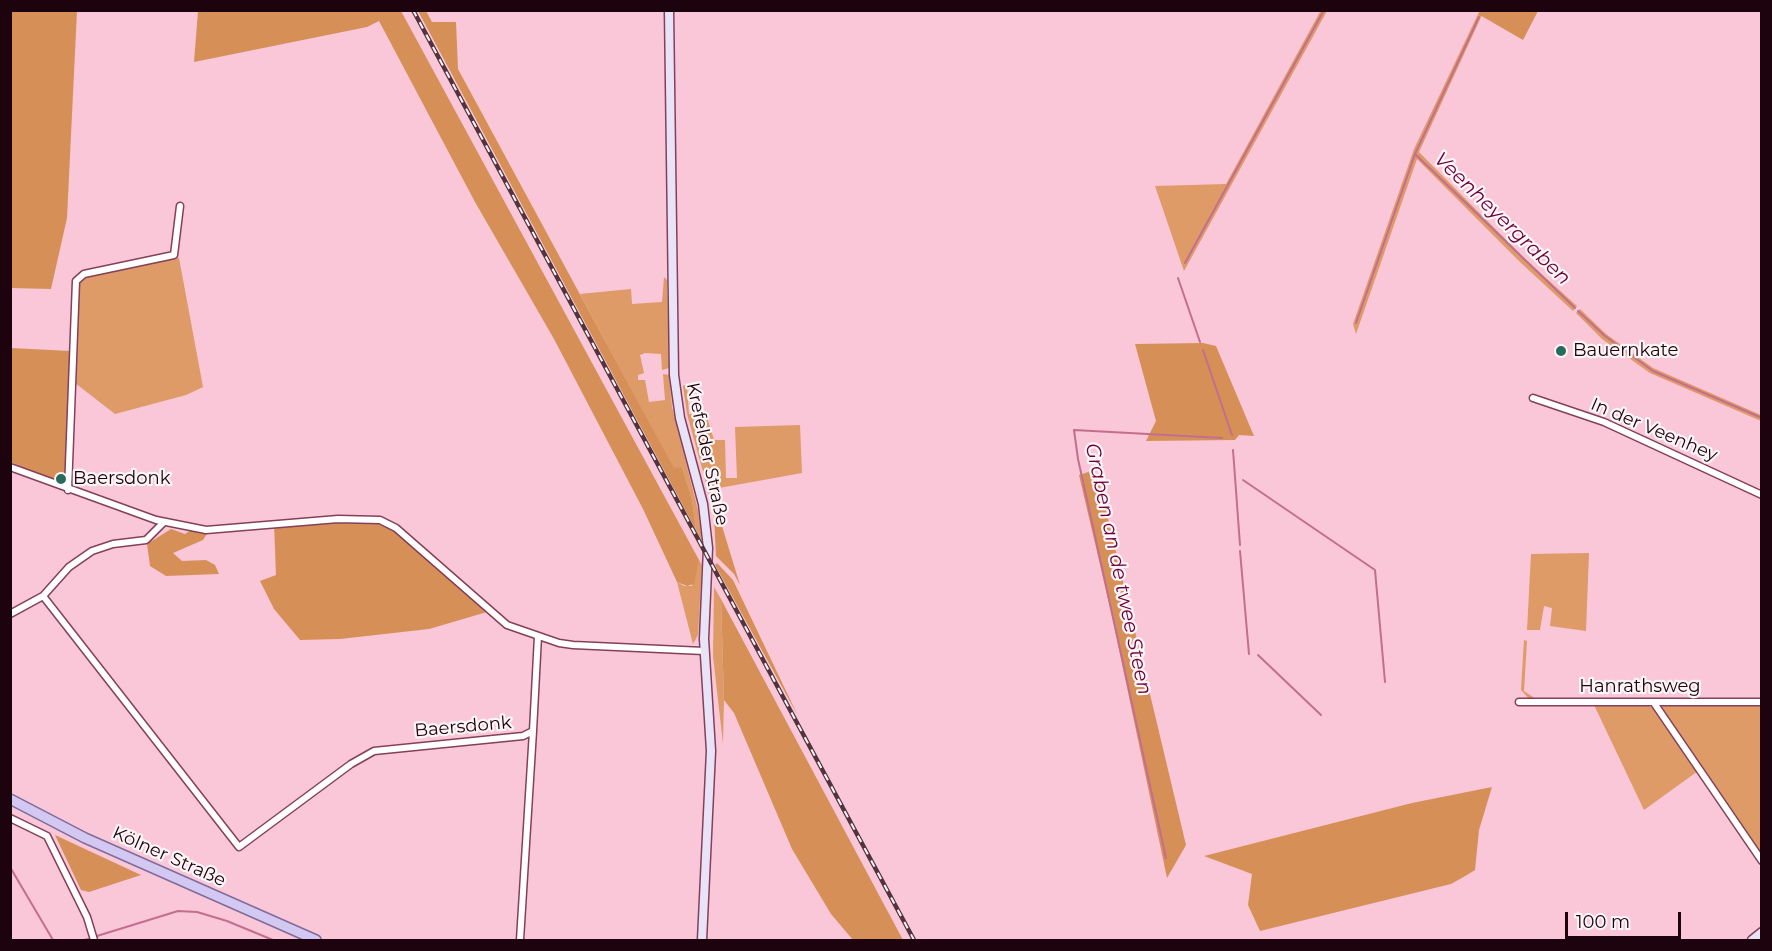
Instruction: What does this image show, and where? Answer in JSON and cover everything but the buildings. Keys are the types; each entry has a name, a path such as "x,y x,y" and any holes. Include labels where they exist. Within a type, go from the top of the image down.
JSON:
{"main road":[{"name":"Krefelder Straße","path":"669,10 674,375 680,418 706,527 704,651 711,752 702,940"},
{"name":"Kölner Straße","path":"10,799 84,838 316,940"},
{"path":"1752,940 1761,932"}],"street":[{"path":"68,490 76,281 84,274 174,255 180,206"},
{"name":"In der Veenhey","path":"1533,398 1604,422 1761,495"},
{"path":"10,467 68,490 164,522 206,530 338,519 380,520 396,528 507,625 573,645 704,651"},
{"path":"10,614 43,596 69,567 92,551 112,544 146,540 164,522"},
{"name":"Baersdonk","path":"43,596 239,847 351,764 374,751 524,736 534,731"},
{"name":"Baersdonk","path":"520,940 538,636"},
{"name":"Hanrathsweg","path":"1519,702 1761,702"},
{"path":"1654,703 1761,861"},
{"path":"10,818 47,836 87,917 94,940"}],"shaded area":[{"path":"11,10 77,11 67,218 51,289 11,288"},
{"path":"1321,10 1327,11 1184,271 1155,186 1226,184"},
{"path":"1480,10 1538,11 1523,40 1478,14"},
{"path":"198,11 401,11 699,560 694,584 687,586 677,582 643,509 554,339 475,202 379,21 367,27 194,62"},
{"path":"418,11 426,11 432,22 456,22 458,69 674,468 682,467 692,499 696,530"},
{"path":"1478,14 1482,15 1419,152 1524,258 1577,306 1573,311 1520,262 1417,159 1356,334 1353,324 1414,149"},
{"path":"179,258 203,387 186,395 115,414 75,383 78,284 84,277"},
{"path":"664,277 667,280 669,368 662,370 661,354 645,353 640,355 644,373 638,375 638,380 645,380 649,402 665,400 663,374 669,375 672,407 698,510 702,541 696,530 692,499 682,467 674,469 580,294 631,289 632,304 662,302"},
{"path":"1580,309 1606,334 1653,368 1761,415 1761,421 1650,373 1602,339 1576,313"},
{"path":"1203,343 1216,346 1254,436 1239,435 1235,440 1146,441 1156,421 1135,344"},
{"path":"11,348 70,351 69,488 11,462"},
{"path":"687,384 689,414 706,414 714,440 725,440 726,478 737,478 735,427 800,425 802,473 708,490 687,414 683,386"},
{"path":"1094,470 1101,489 1186,845 1167,878 1112,616 1079,475"},
{"path":"708,490 711,490 740,585 734,574 716,556 714,516"},
{"path":"337,520 381,522 396,528 487,612 429,629 340,639 300,640 274,609 260,581 276,575 274,524"},
{"path":"171,529 185,534 192,529 208,532 203,540 173,553 182,561 206,560 215,565 219,574 166,576 150,566 147,544"},
{"path":"1589,553 1586,631 1550,626 1552,608 1544,606 1540,630 1527,630 1531,554"},
{"path":"699,560 702,565 698,635 693,644 677,582 684,586 692,586"},
{"path":"717,563 733,580 798,716 715,565"},
{"path":"714,587 721,599 723,744 713,656"},
{"path":"721,599 903,940 853,940 831,914 792,849 734,713 724,700"},
{"path":"1524,640 1527,641 1524,691 1539,701 1530,700 1521,690"},
{"path":"1594,705 1649,706 1656,710 1698,771 1644,810"},
{"path":"1761,705 1761,857 1661,709 1663,706"},
{"path":"1492,787 1479,830 1475,870 1467,875 1451,884 1260,931 1248,905 1252,874 1204,856 1412,803"},
{"path":"55,835 141,875 89,892 81,890"}],"waterway":[{"name":"Graben an de twee Steen","path":"1185,263 1324,10"},
{"name":"Veenheyergraben","path":"1479,17 1415,154 1575,308"},
{"path":"1356,323 1415,154"},
{"name":"Graben an de twee Steen","path":"1178,278 1200,342"},
{"name":"Veenheyergraben","path":"1578,311 1605,336 1653,371 1762,418"},
{"name":"Graben an de twee Steen","path":"1203,350 1232,435"},
{"name":"Graben an de twee Steen","path":"1166,858 1078,459 1074,430 1222,438"},
{"path":"1233,450 1240,545"},
{"path":"1243,480 1375,570 1385,682"},
{"path":"1240,551 1249,654"},
{"path":"1258,655 1321,715"},
{"path":"10,867 53,940"},
{"path":"97,936 178,911 197,912 227,921 273,940"},
{"path":"84,940 89,939"}],"railway":[{"path":"413,10 914,940"}],"place":[{"name":"Bauernkate","path":"1561,351"},
{"name":"Baersdonk","path":"61,479"}]}
